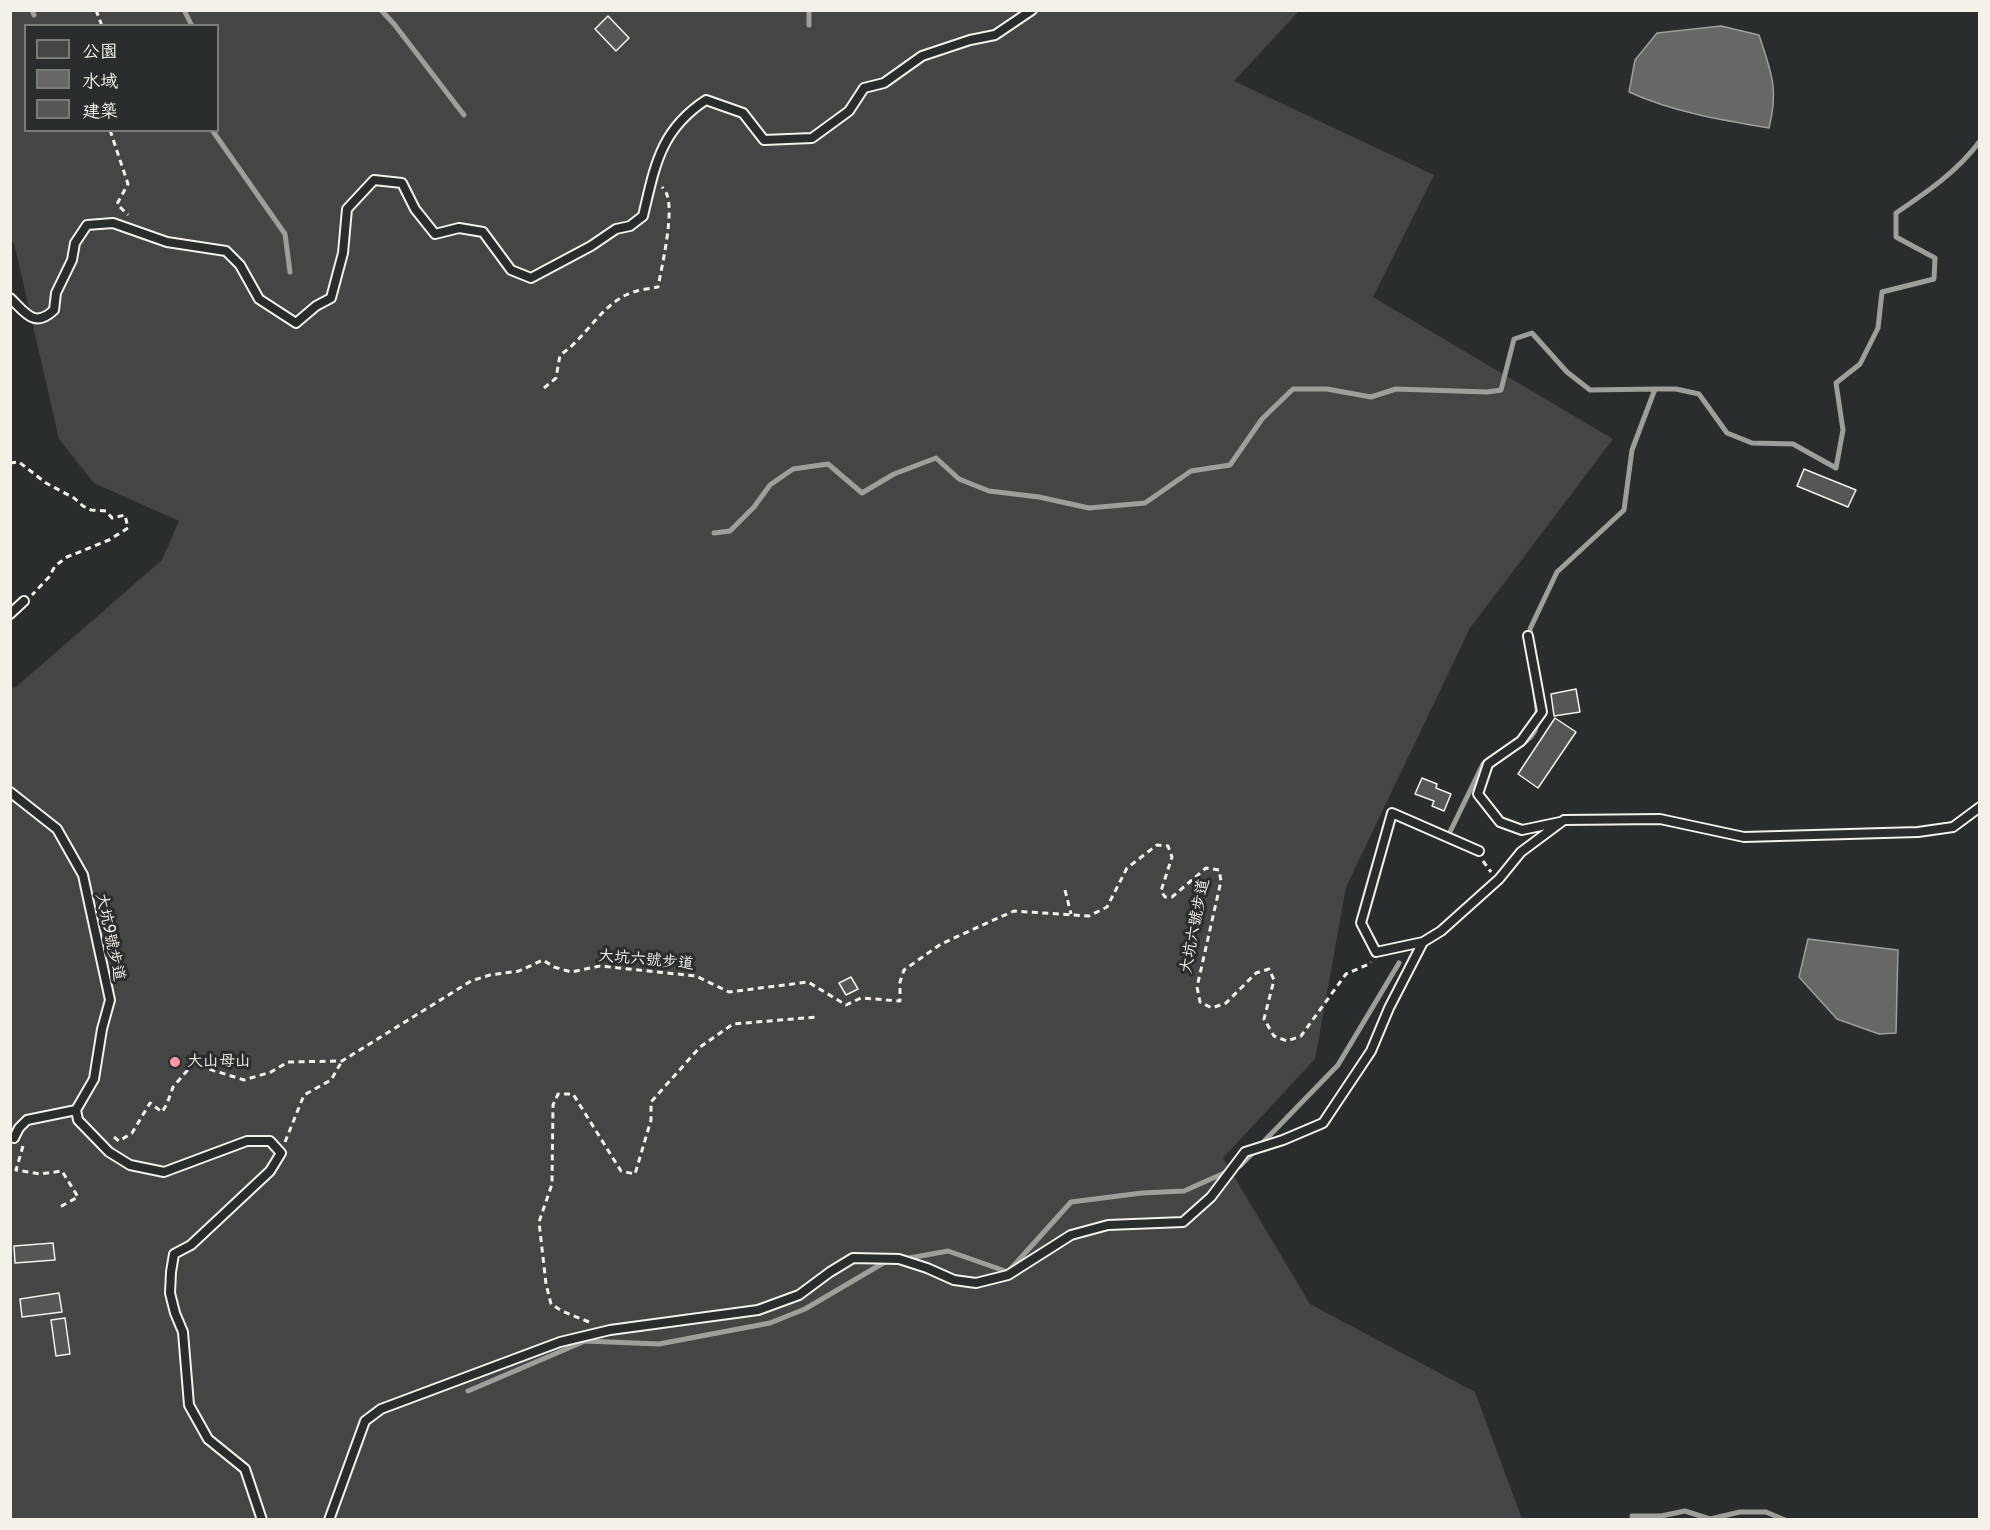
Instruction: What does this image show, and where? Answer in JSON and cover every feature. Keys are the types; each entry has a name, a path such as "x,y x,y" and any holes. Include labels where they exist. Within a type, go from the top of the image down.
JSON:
{"lane":[{"path":"10,298 24,313 35,319 46,317 54,310 56,293 72,260 75,243 87,225 113,223 167,242 226,250 240,265 259,299 296,323 331,298 343,252 347,209 374,180 402,183 415,208 435,234 459,228 483,232 512,270 531,278 591,246 616,229 630,226 644,216 652,177 669,134 691,110 706,100 743,113 764,140 812,138 849,111 864,88 884,83 922,57 970,40 995,35 1032,10"},
{"path":"10,614 24,601"},
{"path":"1528,636 1542,712 1521,741 1488,764 1478,794 1500,822 1522,830 1564,820 1660,819 1744,837 1918,832 1953,827 1980,807"},
{"name":"大坑9號步道","path":"10,792 57,829 83,875 106,980 110,1000 102,1029 94,1079 76,1110"},
{"path":"1479,850 1392,813 1361,924 1376,952 1423,942 1441,931 1499,879 1521,852 1564,820"},
{"path":"329,1520 365,1421 381,1409 560,1342 610,1330 758,1310 799,1295 853,1258 899,1259 954,1280 976,1283 1008,1275 1071,1235 1108,1225 1183,1222 1211,1197 1245,1152 1283,1140 1323,1123 1371,1052 1389,1008 1423,942"},
{"path":"14,1138 19,1128 27,1120 76,1110 78,1119 109,1152 130,1166 164,1172 247,1141 270,1141 281,1153 270,1172 191,1245 174,1254 171,1272 170,1293 183,1332 189,1405 208,1439 245,1469 262,1520"}],"path":[{"path":"111,132 128,184 117,204 130,216 139,231"},
{"path":"543,388 556,378 560,355 574,346 587,328 613,305 626,294 658,287 669,218 667,194 652,177"},
{"path":"10,463 19,462 46,483 91,510 106,511 112,518 124,515 128,528 109,540 67,557 55,566 36,592 24,601"},
{"name":"大坑六號步道","path":"342,1061 471,981 490,975 519,971 543,960 554,967 571,972 600,966 686,974 696,976 729,992 808,982 846,1005 861,998 900,1002 900,982 904,970 941,944 1014,911 1089,916 1107,907 1127,868 1157,845 1168,846 1172,856 1161,891 1165,897 1172,897 1206,868 1219,870 1221,881 1197,987 1200,1002 1212,1008 1226,1003 1256,973 1269,969 1274,980 1264,1019 1274,1036 1287,1041 1301,1036 1346,974 1369,964 1376,952"},
{"path":"1065,890 1071,914"},
{"path":"610,1330 562,1311 551,1304 546,1284 539,1222 552,1184 553,1105 558,1094 573,1094 621,1171 635,1174 651,1119 651,1102 700,1047 734,1024 817,1017"},
{"path":"110,1135 119,1141 130,1135 150,1103 162,1112 173,1087 193,1064 244,1080 271,1072 288,1062 342,1061"},
{"path":"281,1153 304,1095 331,1080 342,1061"},
{"path":"19,1128 25,1139 16,1170 40,1174 62,1171 78,1197 58,1208"}],"green space":[{"path":"11,11 1299,11 1234,81 1434,175 1373,297 1613,439 1470,628 1346,887 1315,1059 1223,1158 1310,1304 1475,1392 1522,1519 11,1519 10,688 16,687 162,560 179,521 94,483 59,439 14,243 11,241"}],"water":[{"path":"1721,26 1759,35 1772,80 1773,102 1769,128 1680,110 1629,92 1635,60 1657,33"},
{"path":"1808,939 1898,950 1896,1033 1879,1034 1837,1019 1799,977"}],"building":[{"path":"608,16 629,38 616,51 595,29"},
{"path":"1804,469 1856,490 1848,507 1797,486"},
{"path":"1576,689 1580,712 1554,716 1551,694"},
{"path":"1555,718 1576,732 1538,788 1518,774"},
{"path":"1422,778 1437,784 1436,788 1451,794 1444,811 1432,806 1434,801 1415,794"},
{"path":"851,977 858,989 846,995 839,983"},
{"path":"53,1243 55,1260 15,1263 14,1246"},
{"path":"59,1293 62,1312 22,1317 20,1299"},
{"path":"65,1318 70,1354 56,1356 51,1320"}],"waterway":[{"path":"32,10 34,15"},
{"path":"184,10 191,24"},
{"path":"381,10 464,115"},
{"path":"809,10 809,25"},
{"path":"213,132 285,234 290,272"},
{"path":"1531,639 1530,629 1557,572 1624,510 1632,450 1655,389 1676,389 1699,394 1727,433 1752,443 1793,444 1836,468 1843,430 1836,383 1860,364 1878,328 1882,292 1934,279 1935,258 1896,237 1896,213 1952,171 1980,141"},
{"path":"714,533 730,531 754,507 770,485 793,469 828,464 862,493 894,474 936,458 959,479 989,491 1039,497 1089,508 1145,503 1191,471 1230,465 1262,419 1293,389 1327,389 1371,397 1396,389 1487,392 1501,390 1514,339 1532,333 1567,372 1590,390 1655,389"},
{"path":"1520,745 1536,729 1538,716 1535,693"},
{"path":"1448,836 1483,764 1490,760"},
{"path":"904,1259 948,1251 1008,1272 1071,1202 1142,1193 1184,1191 1240,1166 1338,1065 1399,963"},
{"path":"468,1391 585,1341 659,1344 770,1323 805,1309 885,1262 892,1261"},
{"path":"1632,1516 1661,1516 1685,1511 1710,1519 1740,1512 1766,1512 1785,1520"}],"place":[{"name":"大山母山","path":"175,1062"}]}
